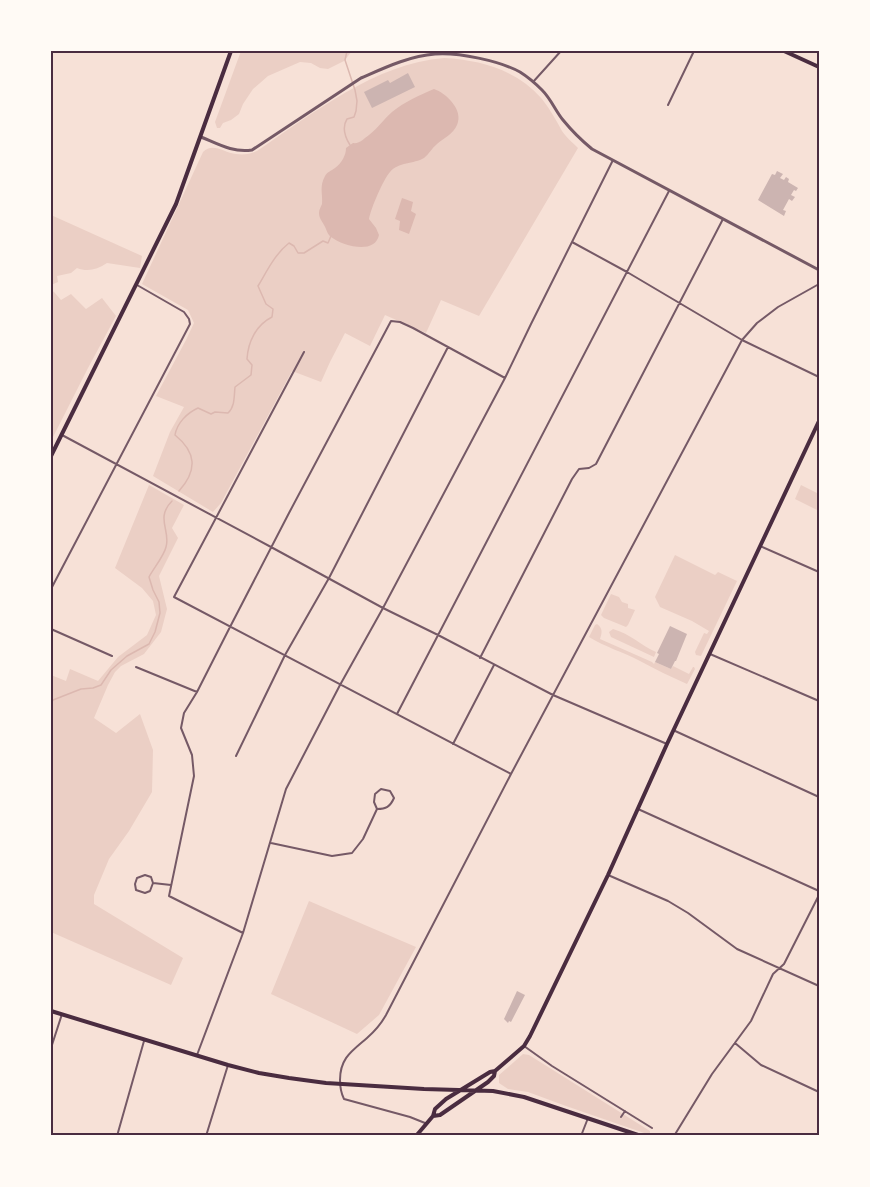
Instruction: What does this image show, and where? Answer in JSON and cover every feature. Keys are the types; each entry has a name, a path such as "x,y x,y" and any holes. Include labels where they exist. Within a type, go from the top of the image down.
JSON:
{"main road":[{"path":"51,456 176,204 231,51"},
{"path":"784,51 819,67"},
{"path":"416,1136 433,1116 438,1106 460,1090 495,1071 524,1046 530,1036 608,875 819,421"},
{"path":"51,1011 196,1056 289,1078 493,1091 524,1097 641,1136"},
{"path":"433,1116 440,1115 492,1078 495,1071"}],"street":[{"path":"533,82 561,51"},
{"path":"668,105 694,51"},
{"path":"201,137 233,150 252,150 361,78 428,55 458,55 495,63 520,72 548,97 575,135 592,149 819,270"},
{"path":"196,1056 243,933 286,789 505,378 613,160"},
{"path":"397,714 669,190"},
{"path":"480,657 572,479 579,469 589,468 596,464 723,219"},
{"path":"572,242 742,339 819,377"},
{"path":"425,1124 415,1118 346,1101 342,1097 340,1083 343,1062 348,1054 375,1030 386,1015 742,339 757,323 778,307 819,284"},
{"path":"51,589 190,324 184,312 137,285"},
{"path":"243,933 169,896 194,776 192,755 181,728 184,713 197,693 391,321 406,325 505,378"},
{"path":"236,756 285,655 329,578 448,347"},
{"path":"304,352 174,597 511,774"},
{"path":"62,435 383,608 494,665 553,695 667,744"},
{"path":"760,546 819,572"},
{"path":"51,629 112,656"},
{"path":"710,654 819,701"},
{"path":"453,744 494,665"},
{"path":"136,667 197,693"},
{"path":"674,730 819,797"},
{"path":"271,843 333,856 352,853 363,839 377,809 374,802 375,794 381,789 390,791 394,798 391,804 386,809 377,809"},
{"path":"638,809 819,893 784,964 773,974 751,1021 712,1074 674,1136"},
{"path":"142,875 151,877 153,883 150,891 145,894 136,890 137,878 142,875"},
{"path":"608,875 668,901 737,949 819,986"},
{"path":"153,883 171,885"},
{"path":"51,1048 62,1014"},
{"path":"117,1136 144,1040"},
{"path":"735,1043 761,1065 819,1092"},
{"path":"524,1046 652,1128"},
{"path":"206,1136 228,1065"},
{"path":"621,1117 625,1111"},
{"path":"581,1136 588,1118"}],"shaded area":[{"path":"241,51 352,51 344,61 328,69 300,62 268,76 253,89 239,114 217,128 215,122"},
{"path":"444,58 485,64 498,68 521,81 542,99 564,133 578,148 479,316 441,300 426,333 385,315 370,346 345,333 321,382 292,371 221,503 213,512 153,476 170,432 184,407 156,396 194,323 188,310 142,284 203,152 211,148 239,154 257,151 322,107 369,80 394,69"},
{"path":"434,89 444,94 456,108 459,119 455,128 424,158 397,166 387,176 369,219 379,235 372,245 350,246 331,237 319,215 322,204 322,184 326,175 342,161 346,148 363,140 402,105"},
{"path":"402,198 413,202 411,211 416,214 409,234 399,230 400,221 395,219"},
{"path":"51,215 142,256 140,268 107,263 92,270 77,268 71,273 57,276 58,282 51,285"},
{"path":"51,290 61,300 71,294 86,309 102,298 116,316 51,441"},
{"path":"149,485 184,505 172,528 178,538 159,576 167,609 161,632 144,654 121,666 115,672 94,718 116,733 140,714 153,750 152,792 109,859 94,895 94,904 183,958 171,985 51,932 51,675 66,681 70,669 98,681 118,657 147,635 156,615 153,601 142,588 115,568"},
{"path":"801,485 819,494 819,511 795,499"},
{"path":"675,555 715,575 718,572 737,581 701,656 696,655 695,652 704,633 707,634 709,631 660,607 655,597"},
{"path":"611,594 628,604 628,608 635,610 626,627 601,615"},
{"path":"597,624 602,631 600,639 654,664 655,662 671,669 673,666 689,674 694,667 687,684 589,637"},
{"path":"613,629 656,652 654,657 611,637 609,632"},
{"path":"309,901 416,947 379,1015 357,1034 271,994"},
{"path":"523,1054 529,1055 650,1131 650,1135 528,1092 508,1089 499,1083 499,1075"}],"building":[{"path":"408,73 415,87 372,108 364,92 388,80 390,83"},
{"path":"777,171 783,174 780,178 784,180 786,177 789,179 788,182 798,188 791,195 795,197 792,201 789,199 783,210 786,211 784,216 758,200 772,174 775,175"},
{"path":"670,626 687,634 671,669 655,662"},
{"path":"517,991 525,995 511,1022 508,1023 504,1019"}],"waterway":[{"path":"347,51 345,60 357,101 354,117 347,119 344,129 350,145"},
{"path":"179,491 189,476 192,461 187,448 175,435 178,426 183,419 198,408 211,414 228,413 233,405 235,387 251,375 252,365 247,359 251,340 257,329 272,317 273,309 266,304 258,286 268,269 289,243 298,253 304,253 323,241 328,243 331,236"},
{"path":"51,703 53,700 81,689 101,685 111,670 127,656 149,644 160,613 159,602 149,577 166,547 164,519 167,507 172,501"}]}
